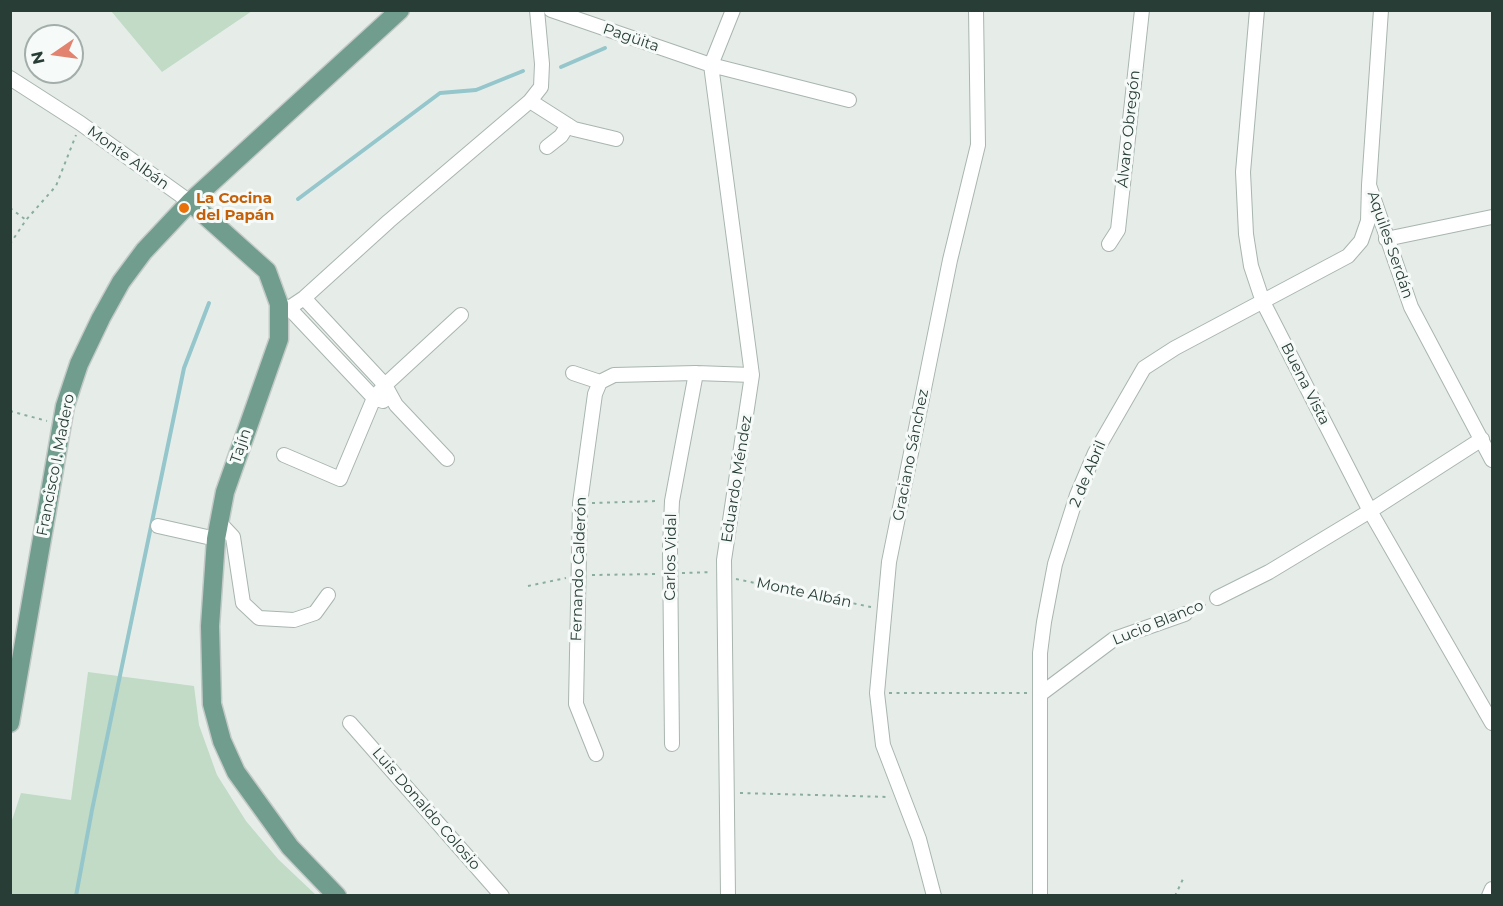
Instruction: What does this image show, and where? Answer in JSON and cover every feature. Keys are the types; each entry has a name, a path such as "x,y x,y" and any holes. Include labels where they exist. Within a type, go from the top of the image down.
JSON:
{"main road":[{"name":"Francisco I. Madero","path":"10,723 62,425 79,364 121,282 144,250 190,202 400,10"},
{"name":"Monte Albán","path":"190,202 267,271 284,306"},
{"name":"Tajín","path":"284,306 279,339 225,492 217,531 209,667 212,704 222,741 236,772 290,847 337,896"}],"street":[{"path":"284,306 304,298 389,221 530,101 541,87 542,64 537,10"},
{"name":"Pagüita","path":"550,10 711,65"},
{"name":"Eduardo Méndez","path":"728,896 724,574 752,375 711,65 733,10"},
{"name":"Graciano Sánchez","path":"934,896 919,839 882,745 877,693 889,562 950,260 978,145 976,10"},
{"name":"Álvaro Obregón","path":"1108,244 1118,231 1142,10"},
{"name":"Buena Vista","path":"1257,10 1243,172 1245,234 1251,266 1263,302 1370,511 1491,716"},
{"name":"Aquiles Serdán","path":"1381,10 1369,185 1411,307 1492,460"},
{"path":"711,65 849,100"},
{"name":"Monte Albán","path":"10,78 80,123 190,202"},
{"path":"530,101 568,125 616,139"},
{"path":"547,147 561,136 568,125"},
{"name":"2 de Abril","path":"1040,896 1042,693 1040,653 1055,564 1077,495 1095,453 1144,368 1175,348 1348,255 1361,241 1368,221 1369,185"},
{"path":"1386,239 1492,218"},
{"name":"Monte Albán","path":"304,298 385,385 396,405 447,459"},
{"name":"Monte Albán","path":"284,306 374,398 396,405"},
{"path":"284,455 340,479 374,398 385,385 461,315"},
{"path":"333,355 347,344"},
{"path":"573,373 600,382 614,375 696,373 752,375"},
{"name":"Carlos Vidal","path":"672,744 670,574 672,501 696,373"},
{"name":"Fernando Calderón","path":"596,754 576,704 580,503 595,394 600,382"},
{"name":"Lucio Blanco","path":"1217,598 1269,572 1482,439"},
{"path":"158,526 217,531 233,537 243,603 259,618 294,620 315,613 328,595"},
{"name":"Lucio Blanco","path":"1042,693 1114,639 1185,615"},
{"name":"Luis Donaldo Colosio","path":"350,723 502,896"},
{"path":"1489,896 1492,890"}],"path":[{"path":"10,244 26,220 56,186 80,123"},
{"path":"10,208 26,220"},
{"path":"10,411 62,425"},
{"path":"580,503 672,501"},
{"name":"Monte Albán","path":"528,586 578,575 724,574 883,609"},
{"name":"Lucio Blanco","path":"1185,615 1217,598"},
{"path":"877,693 1042,693"},
{"path":"726,792 902,798"},
{"path":"1175,896 1183,879"}],"green space":[{"path":"111,11 252,11 162,72"},
{"path":"88,672 194,686 199,725 217,775 246,821 278,859 316,895 11,895 11,823 21,793 71,800"}],"waterway":[{"path":"561,67 605,48"},
{"path":"298,199 440,93 476,90 523,71"},
{"path":"76,896 184,368 209,303"}],"place":[{"name":"La Cocina del Papán","path":"184,208"}]}
